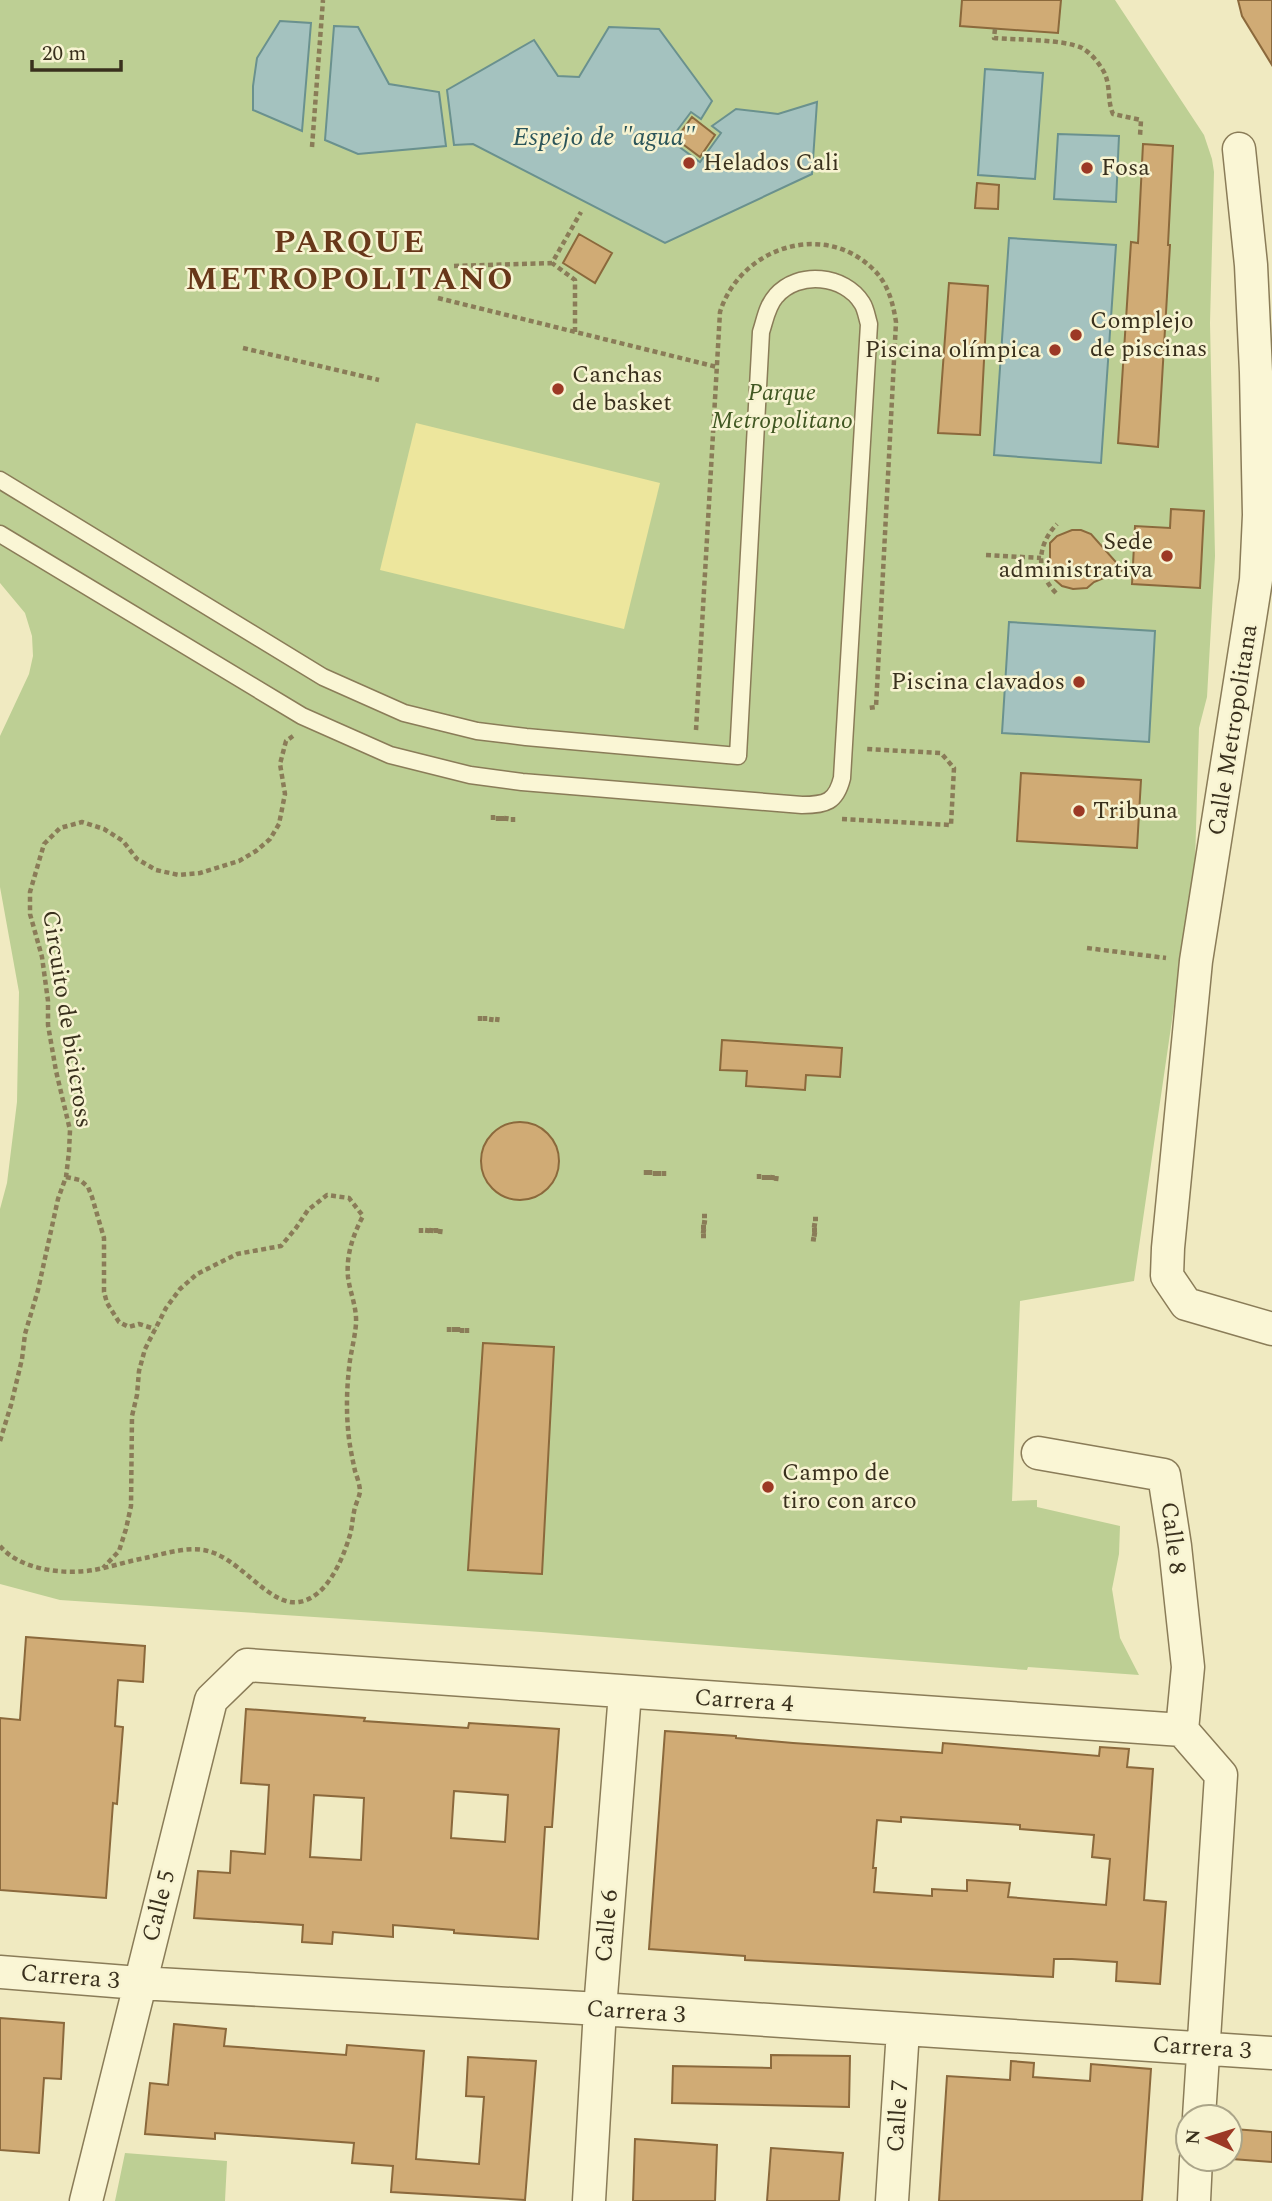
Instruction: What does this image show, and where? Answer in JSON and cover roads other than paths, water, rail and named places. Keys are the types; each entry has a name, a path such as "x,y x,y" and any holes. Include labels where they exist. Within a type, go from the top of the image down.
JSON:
{"street":[{"name":"Calle Metropolitana","path":"1239,149 1251,265 1259,515 1264,580 1196,961 1167,1276 1186,1304 1272,1329"},
{"name":"Calle 8","path":"1038,1453 1164,1475 1175,1546 1188,1667 1182,1730"},
{"name":"Carrera 4","path":"247,1665 1182,1730"},
{"name":"Calle 5","path":"86,2201 211,1700 247,1665"},
{"name":"Calle 6","path":"589,2201 600,2009 625,1693"},
{"path":"1182,1730 1221,1775 1200,2103"},
{"name":"Carrera 3","path":"0,1972 139,1983 600,2009 1272,2053"},
{"name":"Calle 7","path":"892,2201 903,2030"},
{"path":"1194,2201 1195,2173"}],"lane":[{"path":"0,480 323,677 404,713 477,731 738,756 761,332 767,312 775,297 787,286 804,280 824,279 839,282 852,291 863,305 869,324 842,778 839,791 832,799 819,805 522,782 470,775 390,755 302,716 0,534"}],"water":[{"path":"280,21 311,23 302,131 253,110 257,58"},
{"path":"334,26 358,27 389,84 439,92 446,146 358,154 325,140"},
{"name":"Espejo de \"agua\"","path":"609,27 659,29 712,101 701,119 691,112 670,140 700,162 721,133 712,126 736,109 778,114 817,102 812,174 665,243 473,144 454,145 447,90 534,40 558,76 579,77"},
{"path":"985,69 1043,73 1035,179 978,175"},
{"name":"Fosa","path":"1058,134 1119,136 1116,202 1054,199"},
{"name":"Piscina olímpica","path":"1009,238 1116,245 1101,463 994,455"},
{"name":"Piscina clavados","path":"1009,622 1155,631 1149,742 1002,733"}],"place":[{"name":"Helados Cali","path":"689,163"},
{"name":"Fosa","path":"1087,168"},
{"name":"Complejo de piscinas","path":"1076,335"},
{"name":"Piscina olímpica","path":"1055,350"},
{"name":"Canchas de basket","path":"558,389"},
{"name":"Sede administrativa","path":"1167,556"},
{"name":"Piscina clavados","path":"1079,682"},
{"name":"Tribuna","path":"1079,811"},
{"name":"Campo de tiro con arco","path":"768,1487"}],"district":[{"name":"PARQUE METROPOLITANO","path":"350,260"}],"park label":[{"name":"Parque Metropolitano","path":"782,407"}]}
